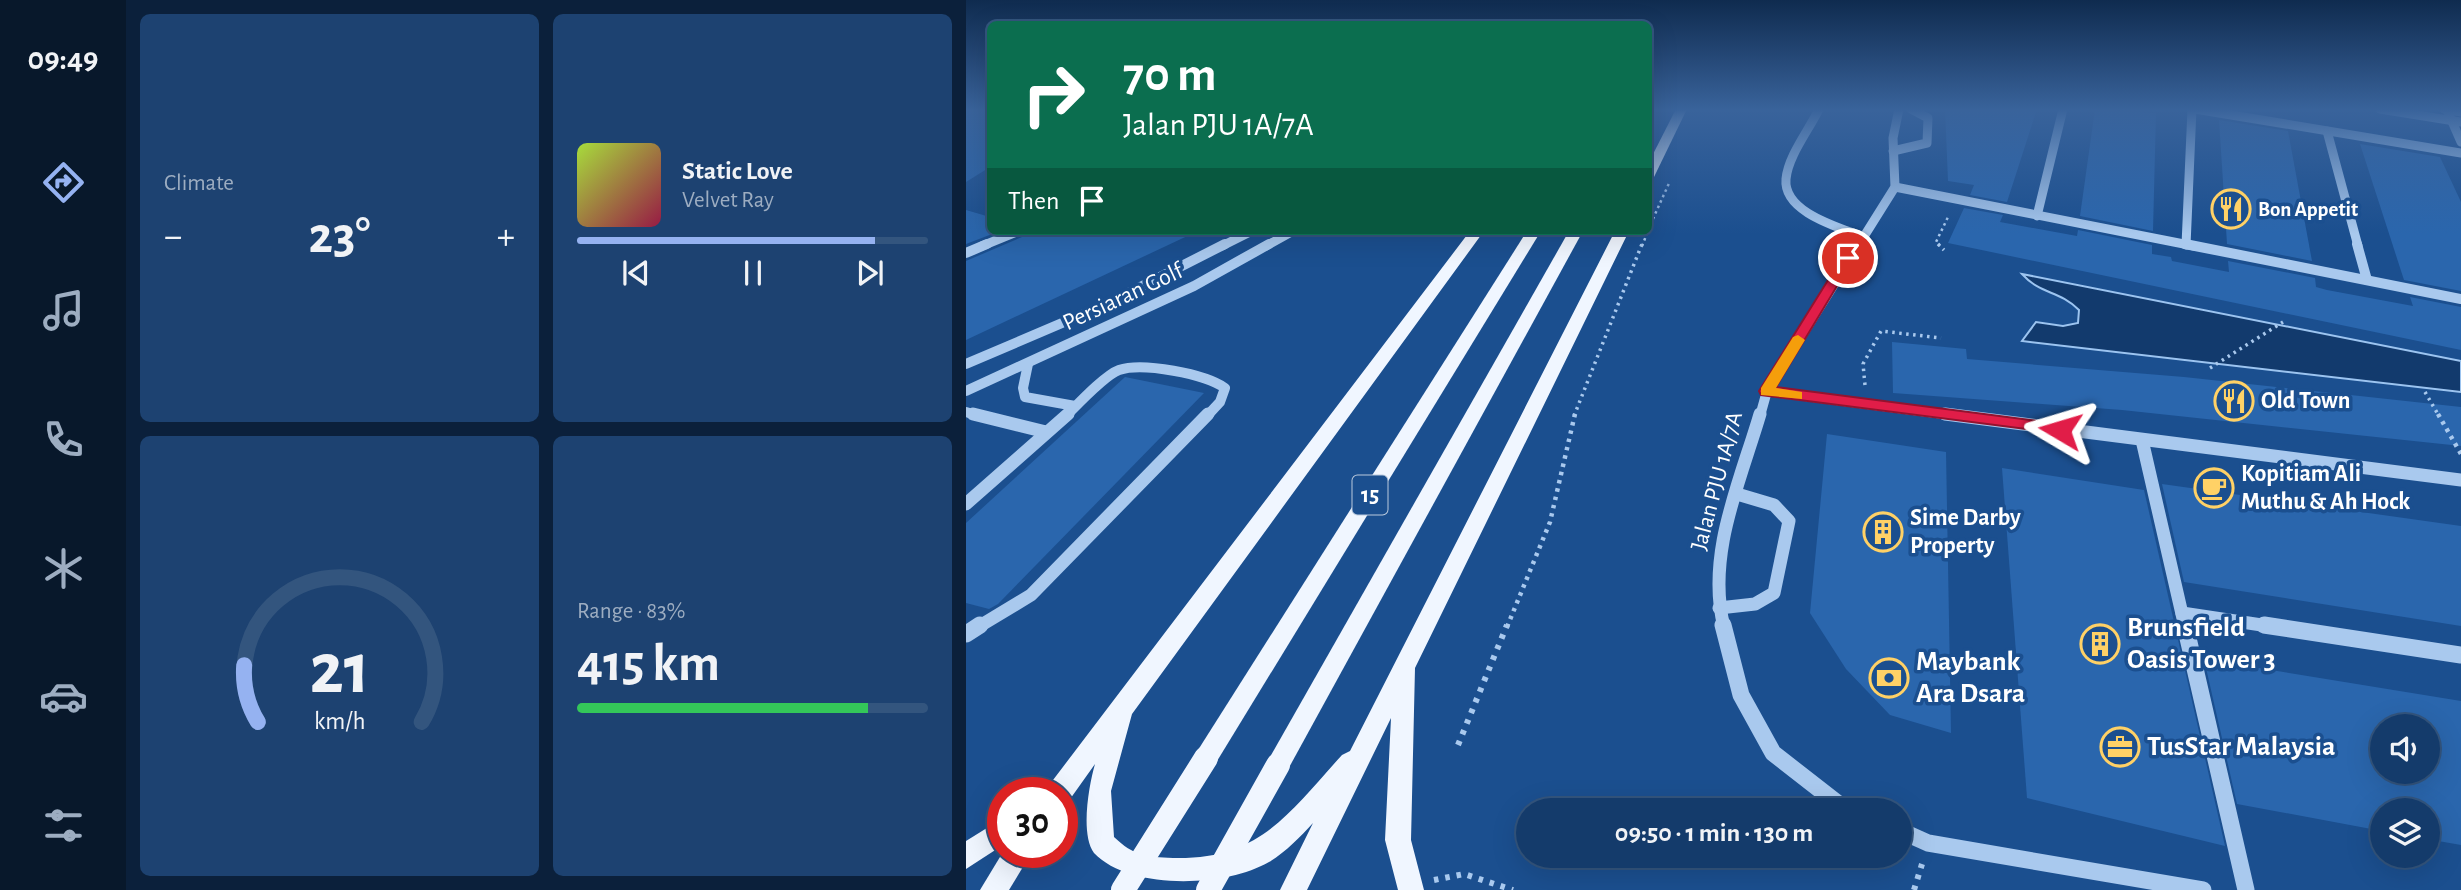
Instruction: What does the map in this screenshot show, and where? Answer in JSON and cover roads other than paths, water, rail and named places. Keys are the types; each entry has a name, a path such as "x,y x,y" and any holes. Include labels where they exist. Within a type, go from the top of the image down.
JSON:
{"main road":[{"path":"1652,169 1661,151"},
{"path":"1070,777 1474,235"},
{"name":"15","path":"1123,890 1532,235"},
{"name":"15","path":"1208,890 1574,235"},
{"path":"1293,890 1620,235"},
{"path":"1407,661 1399,764 1398,840 1418,888"},
{"path":"1124,706 1099,791 1102,843 1124,864 1163,871 1212,870 1269,847 1308,811 1366,744"},
{"path":"966,856 987,841"},
{"path":"993,890 1007,868"}],"street":[{"path":"1800,151 1786,179 1788,192 1803,210 1861,236"},
{"path":"1893,151 1895,187 2461,299"},
{"path":"2037,216 2053,151"},
{"path":"2186,244 2192,151"},
{"path":"2333,151 2367,280"},
{"name":"Jalan PJU 1A/7A","path":"1831,798 1773,753 1741,695 1718,608 1718,557 1767,391 1861,236 1895,187"},
{"path":"966,253 1009,235"},
{"name":"Persiaran Golf","path":"966,365 1109,303 1244,235"},
{"name":"Persiaran Golf","path":"966,391 1195,286 1286,235"},
{"path":"1028,364 1023,388 1026,397 1075,406"},
{"path":"966,504 1110,374 1133,366 1214,381 1225,388 1220,402 1031,595 966,635"},
{"path":"1767,391 1867,406 2461,480"},
{"path":"966,412 1046,432"},
{"path":"2142,440 2246,890"},
{"path":"1718,608 1755,604 1774,593 1789,521 1786,513 1770,502 1737,494"},
{"path":"2182,613 2461,655"},
{"path":"1912,836 1928,843 2203,890"}],"water":[{"path":"2022,274 2461,361 2461,392 2022,341 2036,322 2063,326 2078,323 2079,310 2064,299 2036,286"}],"place":[{"name":"Bon Appetit","path":"2231,209"},
{"name":"Old Town","path":"2234,401"},
{"name":"Kopitiam Ali Muthu & Ah Hock","path":"2214,488"},
{"name":"Sime Darby Property","path":"1883,532"},
{"name":"Brunsfield Oasis Tower 3","path":"2100,644"},
{"name":"Maybank Ara Dsara","path":"1889,678"},
{"name":"TusStar Malaysia","path":"2120,747"}]}
